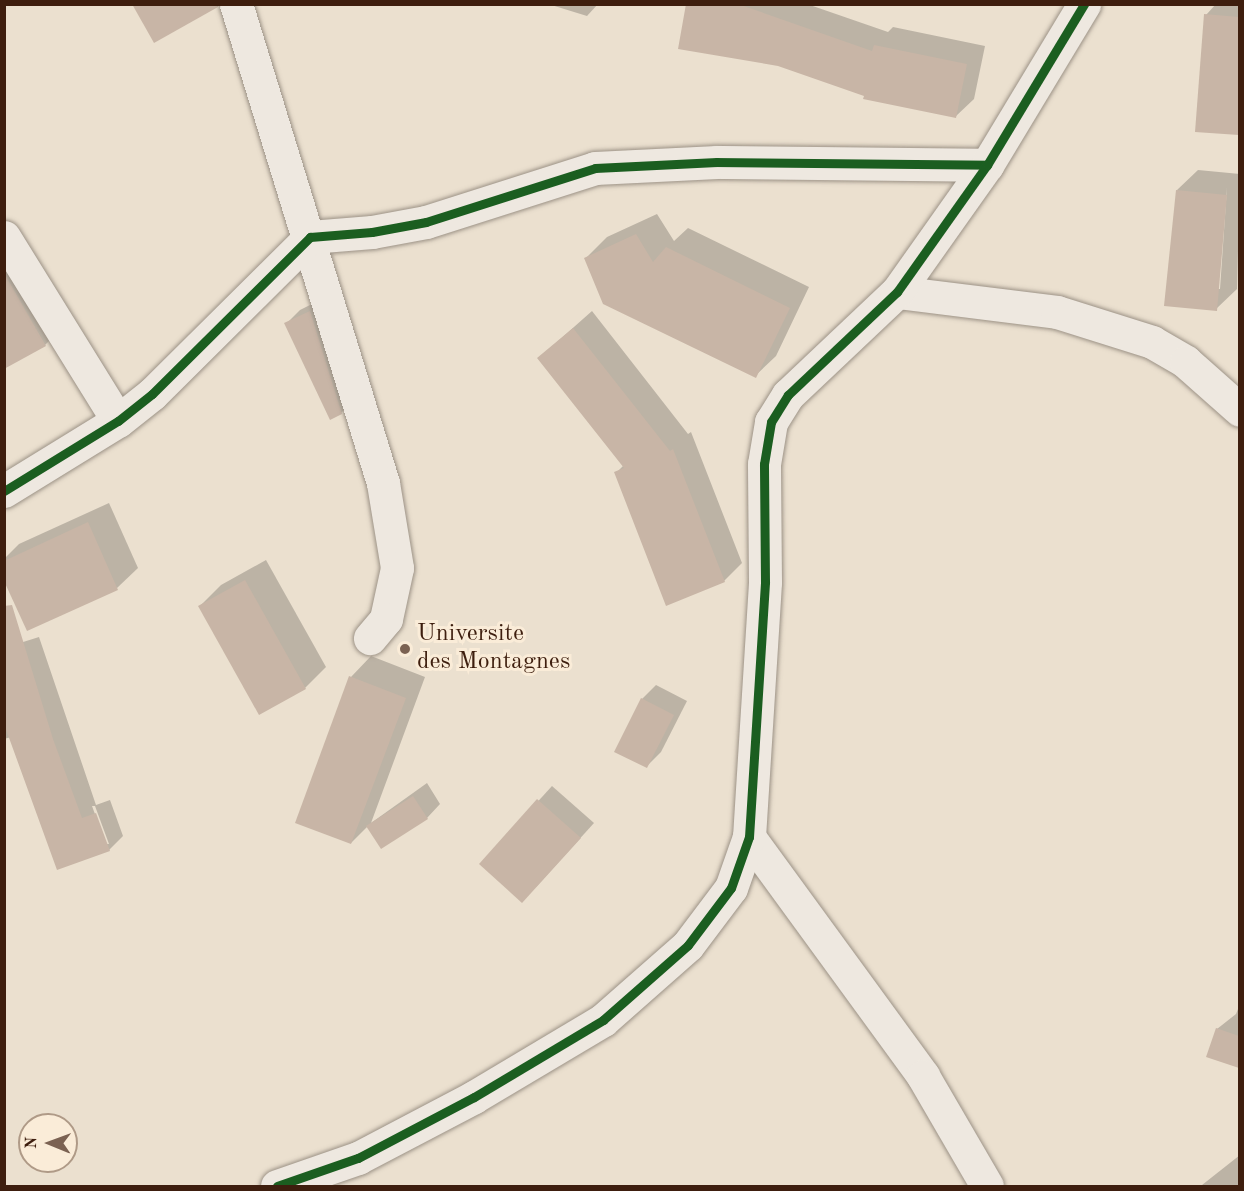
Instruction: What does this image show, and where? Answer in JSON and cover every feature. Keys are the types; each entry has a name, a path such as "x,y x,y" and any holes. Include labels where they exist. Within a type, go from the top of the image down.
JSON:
{"street":[{"path":"237,4 310,237 383,483 394,545 395,592 386,619 370,638"},
{"path":"277,1186 358,1158 474,1097 603,1020 688,945 731,888 749,837 765,582 764,464 771,422 788,395 897,292 987,165 1084,4"},
{"path":"4,491 118,421 174,376 193,352 310,237 372,232 426,222 595,168 717,162 987,165"},
{"path":"4,237 118,421"},
{"path":"897,292 1058,312 1152,342 1186,362 1239,410"},
{"path":"749,837 923,1076 987,1186"}],"building":[{"path":"132,4 218,4 218,7 154,43"},
{"path":"686,4 738,4 872,51 874,45 967,64 956,118 863,99 864,96 778,66 678,49"},
{"path":"1204,14 1239,17 1239,135 1195,132"},
{"path":"1176,190 1227,195 1217,311 1164,306"},
{"path":"636,234 653,262 666,247 790,308 756,378 603,304 584,258"},
{"path":"4,273 46,346 4,369"},
{"path":"310,311 342,414 330,420 284,323"},
{"path":"573,328 670,451 673,449 725,582 666,606 614,472 624,468 537,358"},
{"path":"88,522 118,590 27,631 4,581 4,561"},
{"path":"245,580 306,689 259,715 198,606"},
{"path":"12,605 53,739 82,818 96,813 110,851 57,870 4,724 4,606"},
{"path":"349,676 406,698 351,844 295,823"},
{"path":"641,698 674,715 647,768 614,752"},
{"path":"413,796 428,819 381,849 366,826"},
{"path":"537,799 581,838 522,903 479,864"},
{"path":"1216,1028 1239,1036 1239,1068 1206,1057"}],"cycle path":[{"path":"277,1186 358,1158 474,1097 603,1020 688,945 731,888 749,837 765,582 764,464 771,422 788,395 897,292 987,165 1084,4"},
{"path":"4,491 118,421 152,394 310,237 372,232 426,222 595,168 717,162 987,165"}],"place":[{"name":"Universite des Montagnes","path":"405,649"}]}
